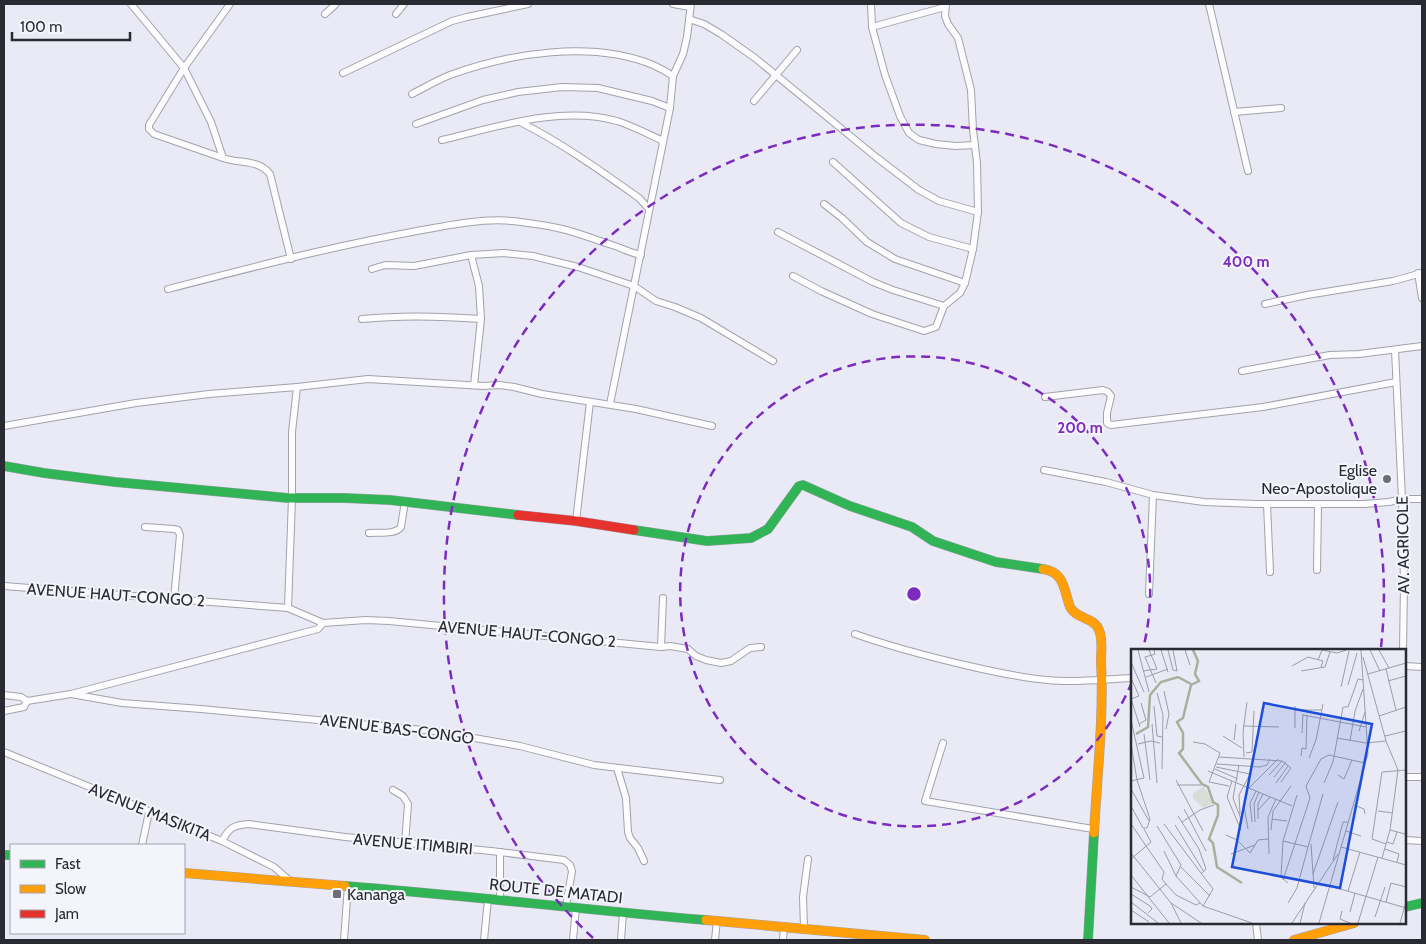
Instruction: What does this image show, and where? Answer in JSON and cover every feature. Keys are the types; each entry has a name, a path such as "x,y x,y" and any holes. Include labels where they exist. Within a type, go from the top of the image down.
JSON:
{"street":[{"path":"131,4 184,68 211,122 223,158"},
{"path":"230,4 184,68 151,122 149,129 154,134 194,149 234,162 255,163 262,166 270,174 290,258"},
{"path":"325,14 336,4"},
{"path":"396,14 404,4"},
{"path":"343,73 452,21 476,14 528,4"},
{"path":"610,404 670,108 673,76 683,54 689,19 690,5 673,4"},
{"path":"871,4 872,27 886,76 900,116 910,133 919,140 936,144 956,146 975,144"},
{"path":"1210,4 1248,171"},
{"path":"793,276 820,291 872,314 924,331 936,327 944,306 960,293 965,283 973,249 978,212 977,163 971,90 958,38 948,24 945,16 945,6 872,27"},
{"path":"689,19 704,24 721,34 776,75 919,190 939,200 978,212"},
{"path":"754,101 797,50"},
{"path":"412,94 448,76 471,68 501,60 563,51 611,54 653,65 673,76"},
{"path":"416,124 483,100 518,92 562,87 598,88 652,101 670,108"},
{"path":"1234,112 1281,108"},
{"path":"442,140 519,122 573,115 600,117 618,121 663,141"},
{"path":"519,122 568,148 640,198 649,209"},
{"path":"833,162 901,223 929,236 973,249"},
{"path":"824,204 867,242 894,259 965,283"},
{"path":"168,288 365,240 480,222 511,221 542,224 564,229 640,256"},
{"path":"778,232 873,282 944,306"},
{"path":"372,269 385,265 414,266 471,255 504,253 533,256 578,267 634,286 656,301 701,318 773,361"},
{"path":"471,255 479,286 481,318 474,385"},
{"path":"1265,304 1377,284 1420,273 1422,298"},
{"path":"362,319 394,316 481,318"},
{"path":"1242,371 1330,355 1359,354 1422,346"},
{"name":"AV. AGRICOLE","path":"1395,350 1402,499 1403,649"},
{"path":"4,426 136,402 368,379 514,387 542,394 610,404 712,426"},
{"path":"1045,397 1104,390 1111,396 1107,413 1108,423 1111,425 1263,407 1396,382"},
{"path":"288,608 292,432 297,387"},
{"path":"576,521 590,402"},
{"path":"4,466 106,481 292,498 344,498 405,502 576,521 708,541 752,538 762,533 768,529 798,486 803,485 850,506 912,527 933,541 996,562 1049,570 1062,580 1075,614 1092,621 1100,632 1103,678 1088,940"},
{"path":"1044,470 1106,482 1152,495 1204,502 1318,505 1365,504 1402,499 1422,499"},
{"path":"1149,594 1152,495"},
{"path":"369,532 395,532 400,530 402,528 405,502"},
{"path":"1267,504 1270,572"},
{"path":"1318,505 1318,570"},
{"path":"145,527 178,530 180,535 174,599"},
{"name":"AVENUE HAUT-CONGO 2","path":"4,586 288,608 323,623 366,620 389,621 660,647 670,646 688,648 696,656 721,663 731,661 750,648 761,646"},
{"path":"660,647 663,598"},
{"path":"4,695 21,697 27,701 71,694 318,629 323,623"},
{"path":"855,634 900,649 998,674 1048,680 1078,681 1103,678 1131,678"},
{"path":"1406,666 1422,667"},
{"name":"AVENUE BAS-CONGO","path":"71,694 122,703 434,731 520,746 594,765 720,780"},
{"path":"4,712 24,707 27,701"},
{"path":"943,743 926,800 1093,829"},
{"name":"AVENUE MASIKITA","path":"4,752 222,841 274,867 291,882"},
{"path":"617,768 626,798 628,832 644,861"},
{"path":"1406,777 1422,777"},
{"path":"394,790 403,796 408,804 405,844"},
{"path":"142,844 149,812"},
{"name":"AVENUE ITIMBIRI","path":"222,841 227,831 233,827 249,824 405,844 500,852 564,860 570,865 572,871 566,906"},
{"path":"1406,840 1422,840"},
{"path":"500,852 500,900"},
{"path":"804,928 803,897 808,859"},
{"name":"ROUTE DE MATADI","path":"185,873 348,886 925,940"},
{"path":"344,940 348,886"},
{"path":"484,940 488,899"},
{"path":"1406,907 1422,902"},
{"path":"573,940 576,907"},
{"path":"621,940 623,913"},
{"path":"715,940 717,920"},
{"path":"1256,924 1258,940"},
{"path":"1294,940 1350,924"},
{"path":"783,940 784,926"}],"traffic: fast":[{"path":"4,466 115,482 288,498 390,500 518,515"},
{"path":"634,530 707,541 751,538 768,529 799,486 803,485 850,506 912,527 933,541 996,562 1043,569"},
{"path":"1088,940 1094,833"},
{"path":"4,855 10,855"},
{"path":"345,886 706,920"},
{"path":"1406,907 1422,903"}],"traffic: slow":[{"path":"1043,569 1056,574 1060,578 1070,607 1076,614 1097,626 1101,637 1101,725 1094,833"},
{"path":"185,873 345,886"},
{"path":"706,920 925,940"},
{"path":"1294,940 1350,924"}],"traffic: jam":[{"path":"518,515 634,530"}],"place":[{"name":"Eglise Neo-Apostolique","path":"1387,479"},
{"name":"Kananga","path":"337,894"}]}
